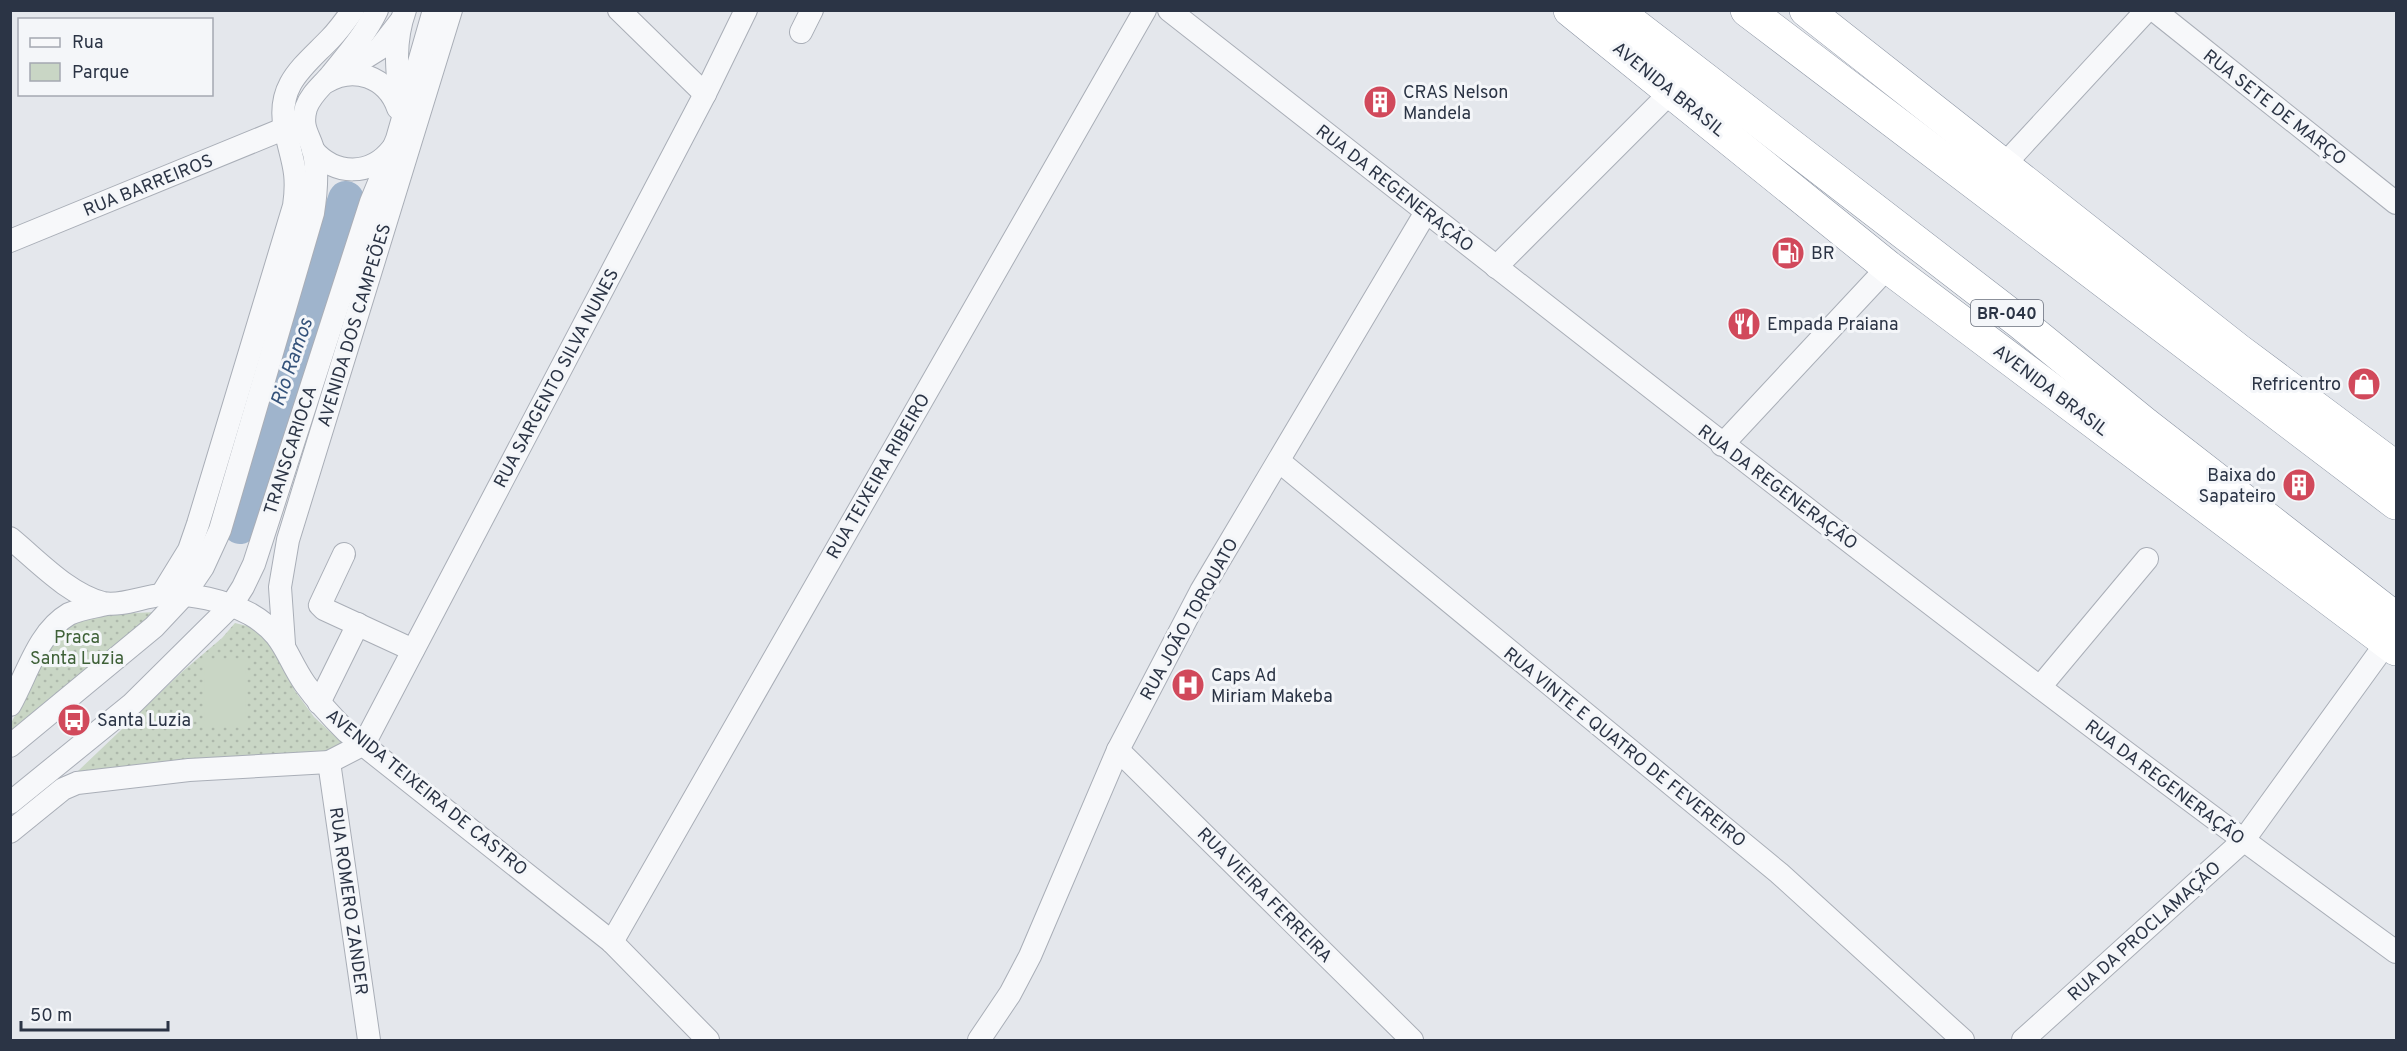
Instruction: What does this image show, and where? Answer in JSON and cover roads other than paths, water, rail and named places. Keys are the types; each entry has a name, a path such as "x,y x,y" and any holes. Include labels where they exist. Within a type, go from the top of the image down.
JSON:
{"highway":[{"name":"AVENIDA BRASIL","path":"1570,10 1888,267 2393,637"},
{"path":"1575,10 1621,36 2092,397 2145,424"},
{"name":"AVENIDA BRASIL","path":"1615,10 2012,316 2145,424 2393,637"},
{"path":"1806,10 2238,350 2397,468"},
{"path":"1754,15 2397,503"}],"street":[{"path":"353,10 331,39 294,76 287,88 284,102 295,124 313,150 332,166 345,170 356,170 379,162 397,136 401,107 396,66 403,16"},
{"path":"10,746 154,627 173,594 198,524 294,206 295,124 311,97 354,49 377,10"},
{"name":"TRANSCARIOCA","path":"10,803 132,704 231,606 243,587 254,564 371,202 397,136 434,10"},
{"name":"AVENIDA DOS CAMPEÕES","path":"284,644 280,587 288,540 451,10"},
{"path":"619,10 705,94"},
{"name":"RUA SARGENTO SILVA NUNES","path":"364,744 705,94 746,10"},
{"path":"801,32 812,10"},
{"name":"RUA TEIXEIRA RIBEIRO","path":"612,942 1145,10"},
{"name":"RUA DA REGENERAÇÃO","path":"1169,10 1722,445 2243,841 2397,952"},
{"path":"2002,166 2147,10"},
{"name":"RUA SETE DE MARÇO","path":"2154,10 2397,203"},
{"path":"324,83 373,54 386,41 403,16"},
{"path":"324,83 346,74 357,74 384,85 395,99 399,109 397,136"},
{"path":"1496,267 1672,91"},
{"name":"RUA BARREIROS","path":"10,241 295,124"},
{"path":"173,594 203,567 220,530 313,213 316,180 313,150"},
{"name":"RUA JOÃO TORQUATO","path":"979,1041 1010,994 1030,956 1118,750 1201,591 1280,462 1426,212"},
{"path":"1722,445 1888,267"},
{"name":"RUA VINTE E QUATRO DE FEVEREIRO","path":"1280,462 1779,873 1963,1041"},
{"path":"10,538 68,584 106,604"},
{"path":"320,605 344,554"},
{"path":"2040,687 2147,559"},
{"name":"AVENIDA TEIXEIRA DE CASTRO","path":"106,604 173,594 231,606 260,620 284,644 303,681 319,704 347,732 612,942 708,1041"},
{"path":"10,705 39,647 52,629 71,614 106,604"},
{"path":"281,606 320,605 324,609 413,650"},
{"path":"319,704 358,624"},
{"name":"RUA DA PROCLAMAÇÃO","path":"2023,1041 2243,841 2393,637"},
{"path":"10,832 63,789 77,783 189,770 329,762 364,744"},
{"name":"RUA VIEIRA FERREIRA","path":"1118,750 1412,1041"},
{"name":"RUA ROMERO ZANDER","path":"329,762 369,1041"}],"waterway":[{"name":"Rio Ramos","path":"240,526 265,439 346,199"}],"place":[{"name":"CRAS Nelson Mandela","path":"1380,102"},
{"name":"BR","path":"1788,253"},
{"name":"Empada Praiana","path":"1744,324"},
{"name":"Refricentro","path":"2364,384"},
{"name":"Baixa do Sapateiro","path":"2299,485"},
{"name":"Caps Ad Miriam Makeba","path":"1188,685"},
{"name":"Santa Luzia","path":"74,720"}],"park label":[{"name":"Praca Santa Luzia","path":"77,647"}]}
